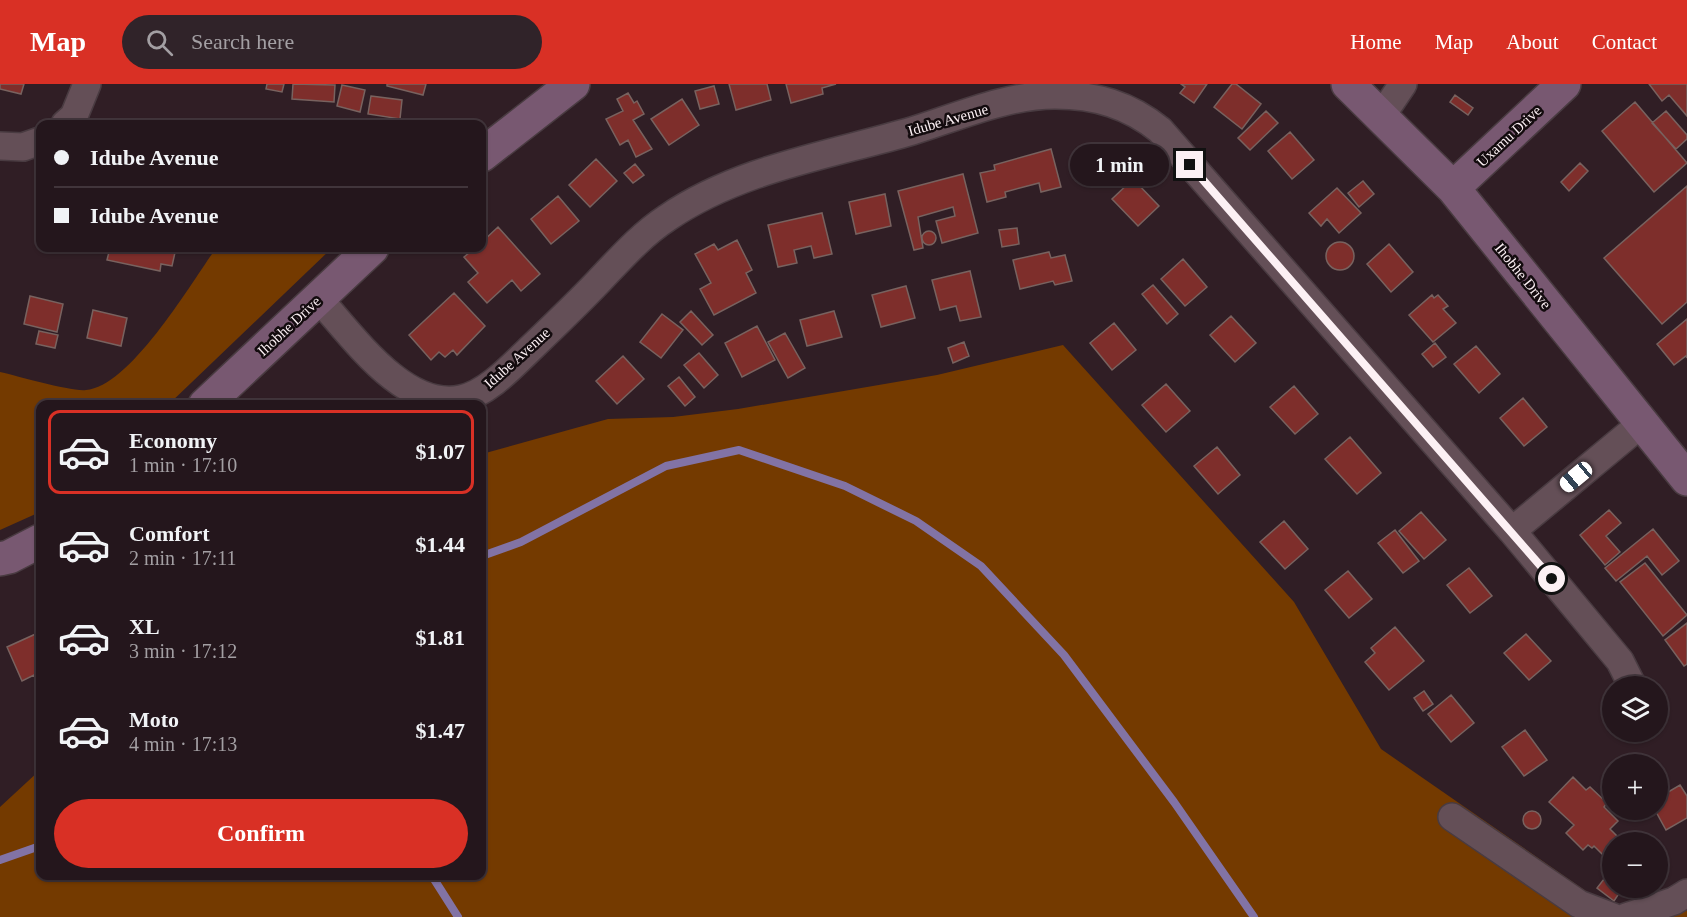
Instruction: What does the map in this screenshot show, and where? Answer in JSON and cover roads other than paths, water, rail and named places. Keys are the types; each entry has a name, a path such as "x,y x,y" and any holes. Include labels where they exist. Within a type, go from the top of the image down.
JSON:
{"street":[{"path":"70,120 74,116 87,84"},
{"path":"486,152 573,84"},
{"name":"Ihobhe Drive","path":"1348,84 1382,115 1453,188 1641,424 1687,478"},
{"path":"1382,115 1403,84"},
{"name":"Uxamu Drive","path":"1453,188 1564,84"},
{"name":"Idube Avenue","path":"318,298 397,382 440,400 461,399 481,391 513,365 640,238 667,217 707,195 763,172 1010,102 1054,95 1100,99 1138,112 1160,130 1512,531 1620,661 1628,676"},
{"path":"0,146 23,147 36,142"},
{"name":"Ihobhe Drive","path":"210,400 368,252"},
{"path":"1512,531 1641,424"},
{"path":"0,559 9,557 36,543"},
{"path":"1452,817 1579,904 1613,917"},
{"path":"1626,917 1674,901 1687,893"}],"waterway":[{"path":"486,555 521,542 666,466 739,450 845,486 916,521 981,566 1064,655 1174,802 1254,917"},
{"path":"0,860 36,847"},
{"path":"435,880 458,917"}]}
